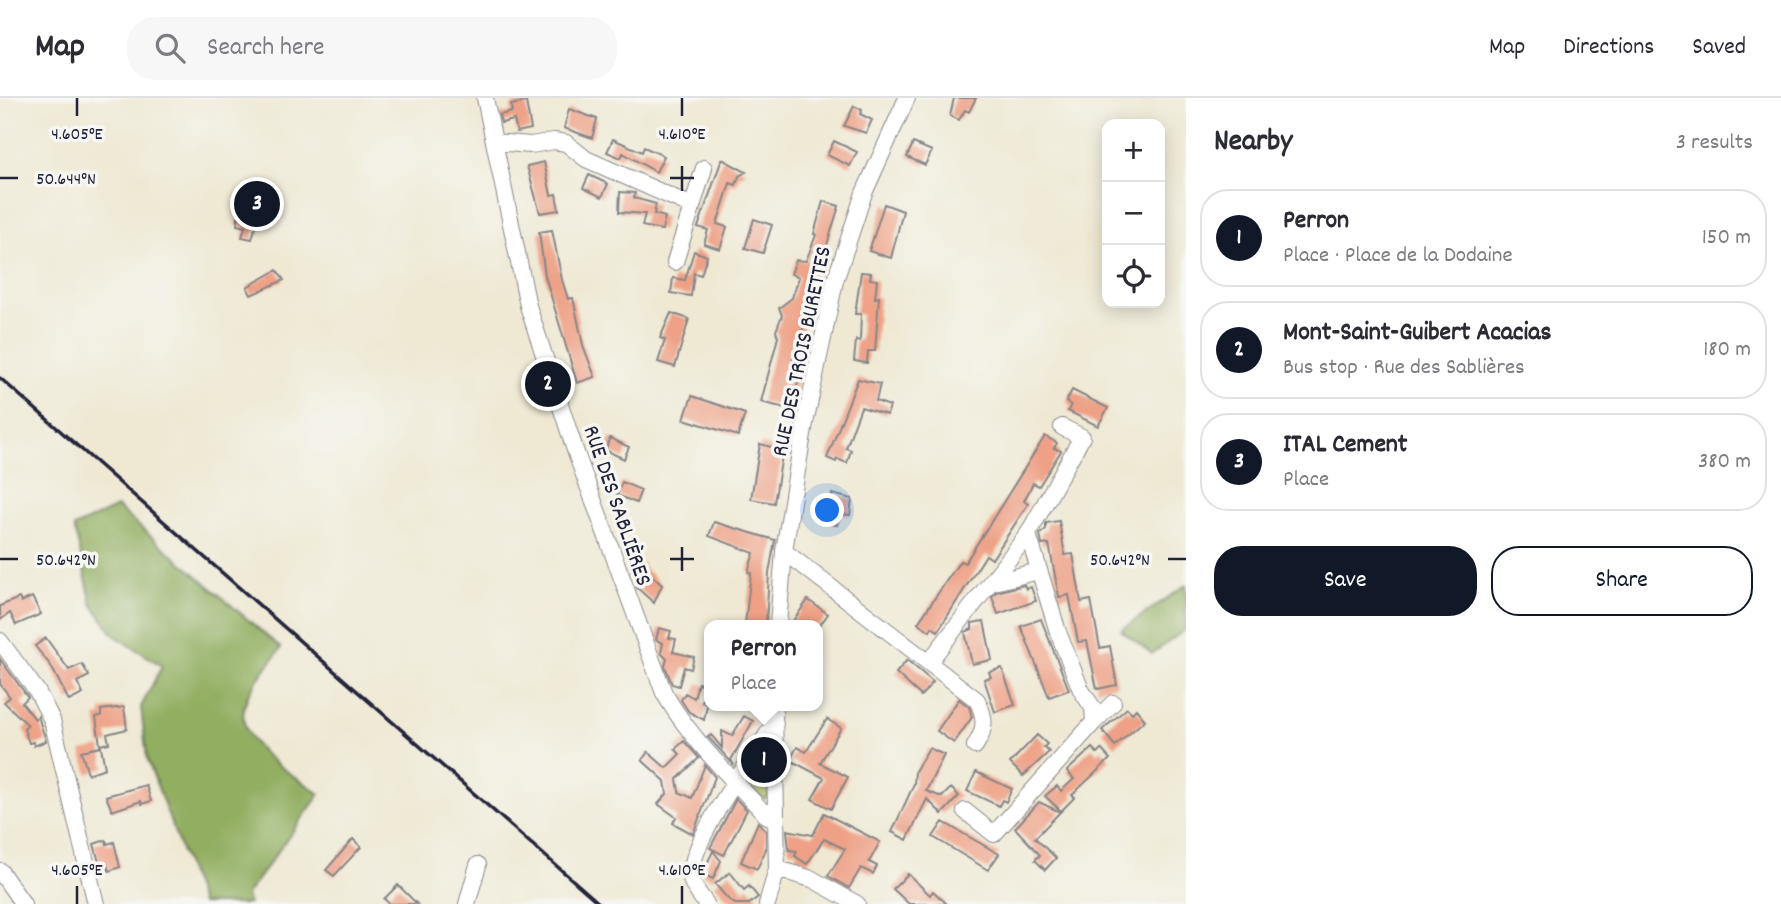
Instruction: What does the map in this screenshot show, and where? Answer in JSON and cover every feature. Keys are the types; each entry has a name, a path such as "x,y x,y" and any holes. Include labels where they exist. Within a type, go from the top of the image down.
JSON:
{"street":[{"name":"RUE DES SABLIÈRES","path":"485,98 528,306 642,638 677,715 734,780 776,821"},
{"name":"RUE DES TROIS BURETTES","path":"778,620 784,551 804,428 835,281 864,193 907,98"},
{"path":"494,142 531,145 554,141 566,143 586,159 690,205"},
{"path":"498,162 531,145"},
{"path":"675,261 690,205 704,168"},
{"path":"929,662 1028,534 1082,437 1062,427"},
{"path":"1028,534 1058,632 1081,690 1093,708 1094,722"},
{"path":"784,551 977,699 985,715 984,732 975,746"},
{"path":"990,583 1039,571"},
{"path":"0,641 37,691 52,720 96,904"},
{"path":"965,811 994,834 1113,703"},
{"path":"766,904 777,869 774,711"},
{"path":"706,904 692,883 691,874 707,831 734,780 775,723"},
{"path":"467,904 478,865"},
{"path":"777,869 812,879 857,904"},
{"path":"0,871 23,904"}],"green space":[{"path":"117,507 281,648 247,698 243,714 246,729 266,755 320,794 246,895 249,904 201,904 147,758 141,707 162,666 114,635 92,604 74,527"},
{"path":"1186,585 1186,629 1152,654 1121,630"},
{"path":"765,749 768,749 769,796 764,799 744,782"}],"building":[{"path":"954,98 976,98 969,112 965,110 959,120 950,116"},
{"path":"526,102 531,129 517,132 514,120 501,123 499,115 512,112 511,105"},
{"path":"854,106 862,110 860,114 872,120 866,133 844,126"},
{"path":"569,109 597,119 592,138 564,128"},
{"path":"613,139 642,152 644,147 664,156 656,172 623,153 621,158 607,152"},
{"path":"834,141 857,152 850,166 827,155"},
{"path":"913,143 932,151 925,165 907,157"},
{"path":"722,159 746,172 739,176 736,185 730,183 717,224 727,227 720,249 704,244 708,230 698,227"},
{"path":"544,162 551,195 556,194 559,210 540,213 527,166"},
{"path":"589,175 608,184 602,197 583,188"},
{"path":"257,184 267,187 252,239 242,237 245,227 237,225 239,214 248,216"},
{"path":"620,192 635,193 634,198 656,204 654,214 665,217 662,230 642,226 645,214 619,212"},
{"path":"823,201 839,206 822,261 806,297 810,298 802,322 805,323 793,359 805,363 789,409 761,402 778,337 776,331 782,315 779,308 792,298 799,277 791,274 796,260 806,261 816,235 814,234"},
{"path":"884,204 903,211 891,258 869,251"},
{"path":"754,219 772,225 763,253 745,248"},
{"path":"552,230 562,280 568,299 573,298 583,345 595,377 577,383 545,276 539,232"},
{"path":"694,251 707,256 701,275 694,273 691,296 671,293 673,278 685,280"},
{"path":"277,270 284,280 251,295 247,287"},
{"path":"861,272 871,273 870,279 877,280 875,298 879,297 875,351 868,351 867,363 854,361 856,340 860,341 861,314 855,314"},
{"path":"671,313 689,319 675,367 658,362 665,340 660,338"},
{"path":"858,379 880,384 876,401 890,406 887,415 861,407 846,448 851,450 847,463 837,459 836,462 827,458"},
{"path":"1072,390 1108,408 1098,426 1068,411 1071,405 1066,402"},
{"path":"692,396 745,414 738,436 684,419"},
{"path":"1045,436 1057,443 1054,448 1061,451 1039,486 1033,483 1024,501 1028,504 992,559 986,555 938,631 932,627 930,631 918,623 960,561 965,563"},
{"path":"610,438 629,447 624,459 605,450"},
{"path":"760,444 783,450 774,503 751,499"},
{"path":"622,482 641,490 636,503 617,495"},
{"path":"832,494 852,499 850,515 840,514 837,525 828,523"},
{"path":"1059,521 1065,555 1073,554 1081,602 1091,600 1100,648 1110,646 1117,685 1097,689 1087,641 1078,642 1069,595 1059,597 1049,544 1042,545 1040,534 1046,529 1046,523"},
{"path":"714,522 775,540 769,573 766,620 745,620 751,573 748,572 754,553 709,536"},
{"path":"635,560 644,564 643,567 662,585 654,603 636,587 638,577 631,571"},
{"path":"1024,585 1026,589 1031,587 1036,601 998,614 992,597 996,592"},
{"path":"32,597 41,614 16,625 10,613 0,620 0,606 19,598 21,602"},
{"path":"808,600 828,614 823,621 794,620"},
{"path":"1041,619 1069,690 1049,697 1021,626"},
{"path":"984,621 992,660 972,664 965,632 972,629 972,623"},
{"path":"659,628 671,631 669,638 676,639 673,652 694,657 691,669 684,667 679,686 672,684 665,666 667,659 661,653 663,643 656,640"},
{"path":"46,638 69,670 82,664 89,676 77,682 83,694 69,701 51,666 35,646"},
{"path":"0,659 28,697 22,703 35,719 38,716 46,741 34,746 33,742 29,743 24,729 28,725 4,702 10,697 0,684"},
{"path":"907,660 933,682 921,696 896,673"},
{"path":"1002,668 1015,705 995,712 984,679 991,677 989,672"},
{"path":"698,683 704,685 704,720 689,712 681,700 685,693 694,698"},
{"path":"959,699 969,707 972,717 954,743 937,731"},
{"path":"124,707 127,729 107,734 109,743 100,745 96,717 101,716 101,710"},
{"path":"1127,708 1132,713 1136,709 1145,720 1115,746 1102,730"},
{"path":"744,716 753,721 731,760 734,765 708,737 711,735 722,748 722,731 732,736"},
{"path":"827,719 841,728 820,763 848,777 831,809 812,799 824,778 790,760 797,747 806,752"},
{"path":"1037,735 1047,744 1044,747 1049,752 1023,776 1010,763"},
{"path":"684,741 699,758 677,779 679,792 692,798 705,765 715,777 693,834 673,823 676,817 658,804 667,794 665,781 642,760 648,752 666,768 680,754 675,749"},
{"path":"101,747 105,768 88,774 81,751"},
{"path":"929,748 944,755 926,791 942,797 951,788 959,796 942,814 927,799 907,840 892,832 914,784 915,771"},
{"path":"1092,748 1097,753 1101,749 1110,759 1072,795 1075,797 1061,811 1045,796 1057,786 1061,791 1074,779 1067,771"},
{"path":"976,772 1012,789 1006,802 1002,800 999,806 967,791"},
{"path":"146,785 151,801 142,804 141,801 112,811 106,796"},
{"path":"736,799 747,810 724,855 710,848"},
{"path":"1039,802 1060,812 1035,838 1056,858 1045,870 1035,860 1040,855 1015,828"},
{"path":"824,813 880,842 869,862 877,866 873,874 861,868 849,888 828,876 845,849 824,839 807,864 795,856 797,851 789,850 787,830 813,835"},
{"path":"758,822 766,831 766,849 757,869 741,862"},
{"path":"943,822 999,854 988,870 933,837"},
{"path":"353,839 361,847 334,876 326,870"},
{"path":"106,840 107,844 114,842 120,867 109,871 107,864 100,866 94,844"},
{"path":"713,851 721,861 713,879 702,874"},
{"path":"730,872 744,890 749,886 758,897 749,904 735,904 727,898 715,884"},
{"path":"908,874 930,895 933,891 947,904 909,904 893,889"},
{"path":"398,885 417,904 390,904 384,899"}],"railway":[{"path":"0,378 600,904"}],"place":[{"name":"ITAL Cement","path":"257,204"},
{"name":"Mont-Saint-Guibert Acacias","path":"548,384"},
{"name":"Perron","path":"764,760"}]}
